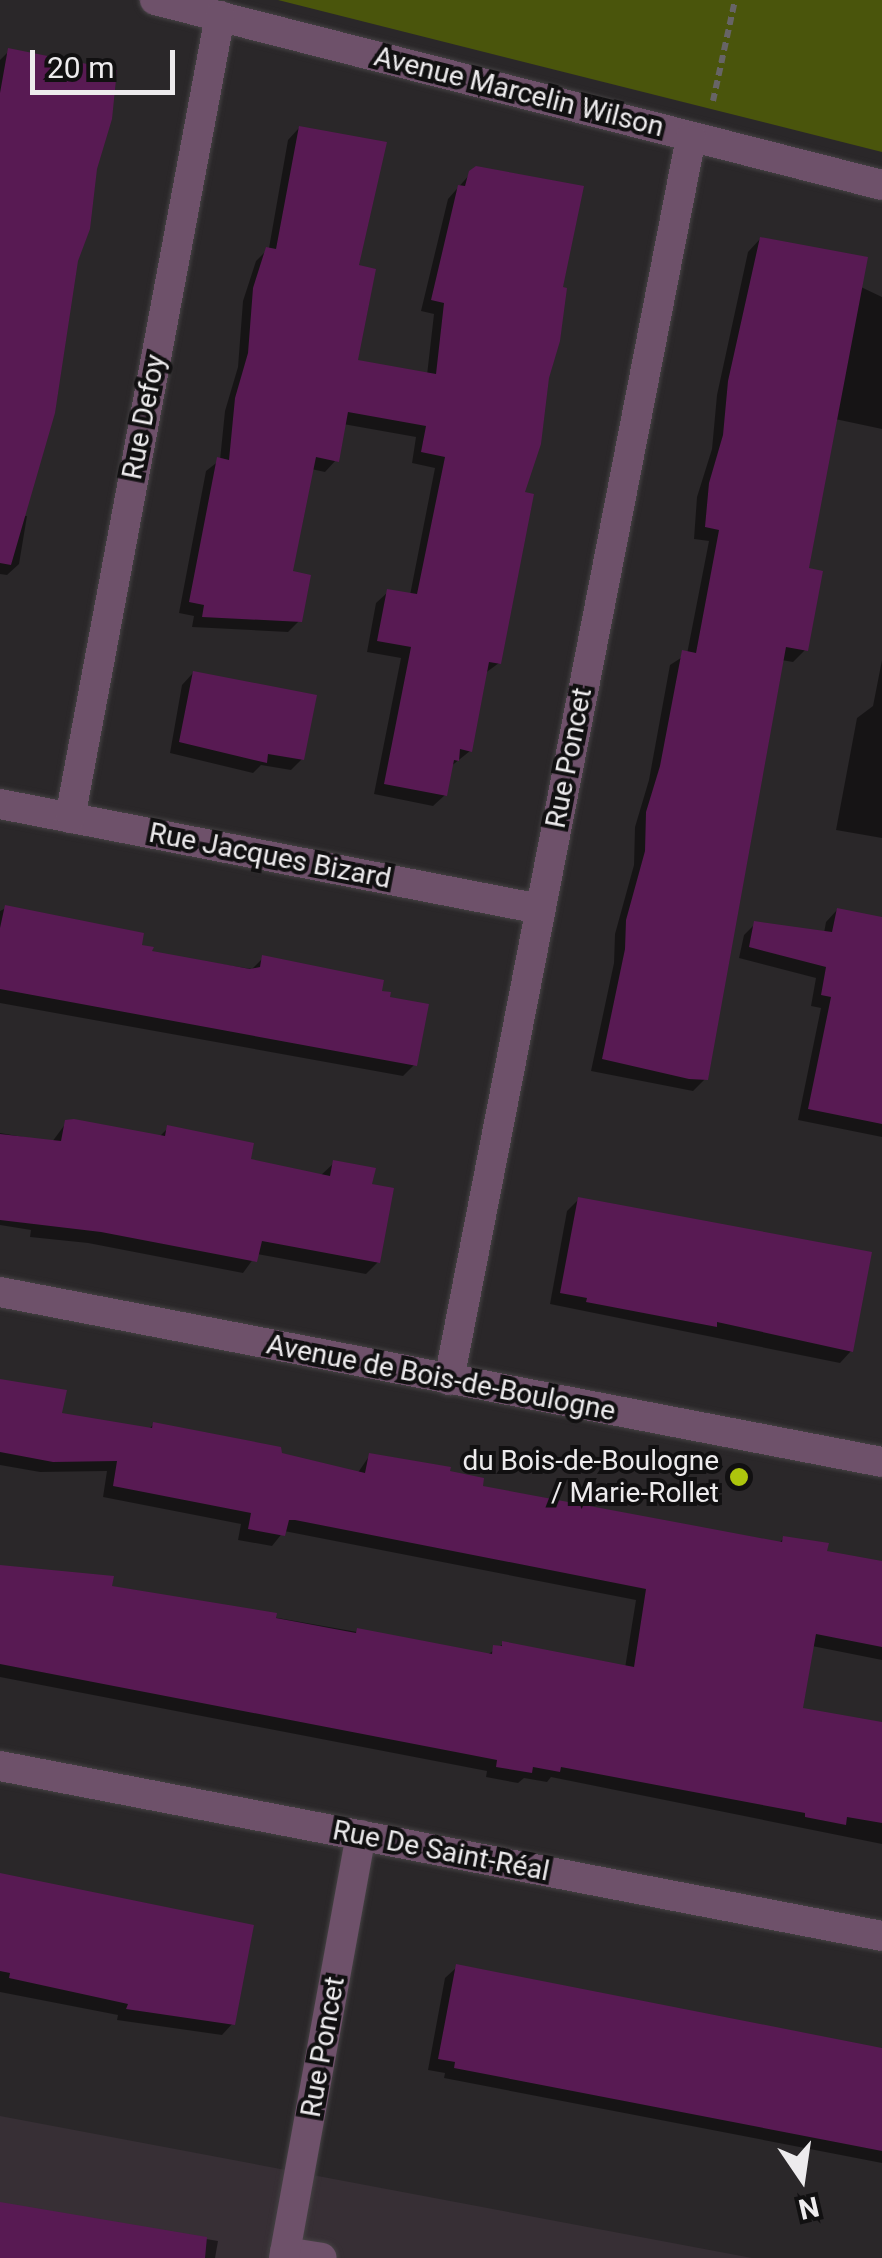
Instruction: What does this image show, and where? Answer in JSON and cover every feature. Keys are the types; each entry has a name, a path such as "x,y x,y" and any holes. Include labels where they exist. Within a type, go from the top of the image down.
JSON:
{"street":[{"name":"Avenue Marcelin Wilson","path":"155,0 882,185"},
{"name":"Rue Defoy","path":"70,818 220,16"},
{"name":"Rue Poncet","path":"449,1380 691,136"},
{"name":"Rue Jacques Bizard","path":"0,804 540,909"},
{"name":"Avenue de Bois-de-Boulogne","path":"0,1292 882,1462"},
{"name":"Rue De Saint-Réal","path":"0,1766 882,1936"},
{"name":"Rue Poncet","path":"285,2255 361,1836"},
{"path":"285,2255 322,2258"}],"path":[{"path":"711,109 735,0"}],"shaded area":[{"path":"0,2116 752,2258 0,2258"}],"green space":[{"path":"278,0 882,0 882,152 711,109"}],"building":[{"path":"8,48 117,70 112,119 97,169 90,229 78,261 55,413 11,565 0,563 0,93"},
{"path":"299,126 387,142 359,265 376,269 358,360 436,374 444,303 431,300 458,185 465,186 469,171 476,166 584,186 563,287 567,288 560,341 549,378 541,444 525,492 534,494 501,664 489,662 472,752 460,749 447,796 384,784 411,647 377,641 387,589 417,594 445,457 421,452 426,426 348,412 339,462 316,457 293,571 311,575 302,622 202,617 204,605 189,602 217,457 229,460 235,398 248,353 253,288 266,247 276,249"},
{"path":"760,237 868,257 809,568 823,571 808,651 786,647 708,1080 689,1079 602,1059 625,949 626,920 645,851 646,812 660,766 682,650 696,653 719,530 705,527 709,483 723,435 728,381"},
{"path":"193,671 317,695 304,760 268,754 267,763 179,742"},
{"path":"5,905 144,933 142,945 154,947 152,951 250,969 260,967 262,955 384,980 382,991 391,992 390,997 429,1004 417,1066 0,989 0,928"},
{"path":"837,908 882,917 882,1124 808,1109 831,997 821,995 826,967 749,947 754,921 832,932"},
{"path":"65,1120 165,1136 167,1125 254,1143 251,1159 330,1176 333,1160 376,1168 372,1184 394,1188 380,1263 262,1241 257,1262 101,1232 0,1220 0,1134 61,1141"},
{"path":"578,1197 872,1252 853,1352 717,1322 717,1327 586,1302 587,1298 560,1293"},
{"path":"0,1379 67,1390 62,1413 152,1428 153,1422 281,1447 282,1453 365,1473 369,1453 451,1467 450,1471 484,1478 483,1486 782,1542 783,1536 829,1543 827,1551 882,1561 882,1647 816,1634 803,1708 882,1722 882,1823 847,1817 846,1825 805,1817 805,1813 561,1767 560,1772 533,1767 532,1773 496,1767 497,1760 0,1664 0,1565 114,1576 112,1586 277,1613 276,1618 356,1633 357,1628 492,1654 493,1645 502,1646 502,1641 634,1667 646,1589 295,1520 289,1520 285,1536 248,1529 251,1513 113,1486 117,1461 53,1462 0,1452"},
{"path":"0,1873 254,1925 235,2025 126,2009 128,2004 9,1978 10,1973 0,1971"},
{"path":"456,1964 882,2048 882,2151 454,2068 455,2062 438,2059"},
{"path":"0,2202 207,2237 205,2258 0,2258"}],"place":[{"name":"du Bois-de-Boulogne / Marie-Rollet","path":"739,1477"}]}
